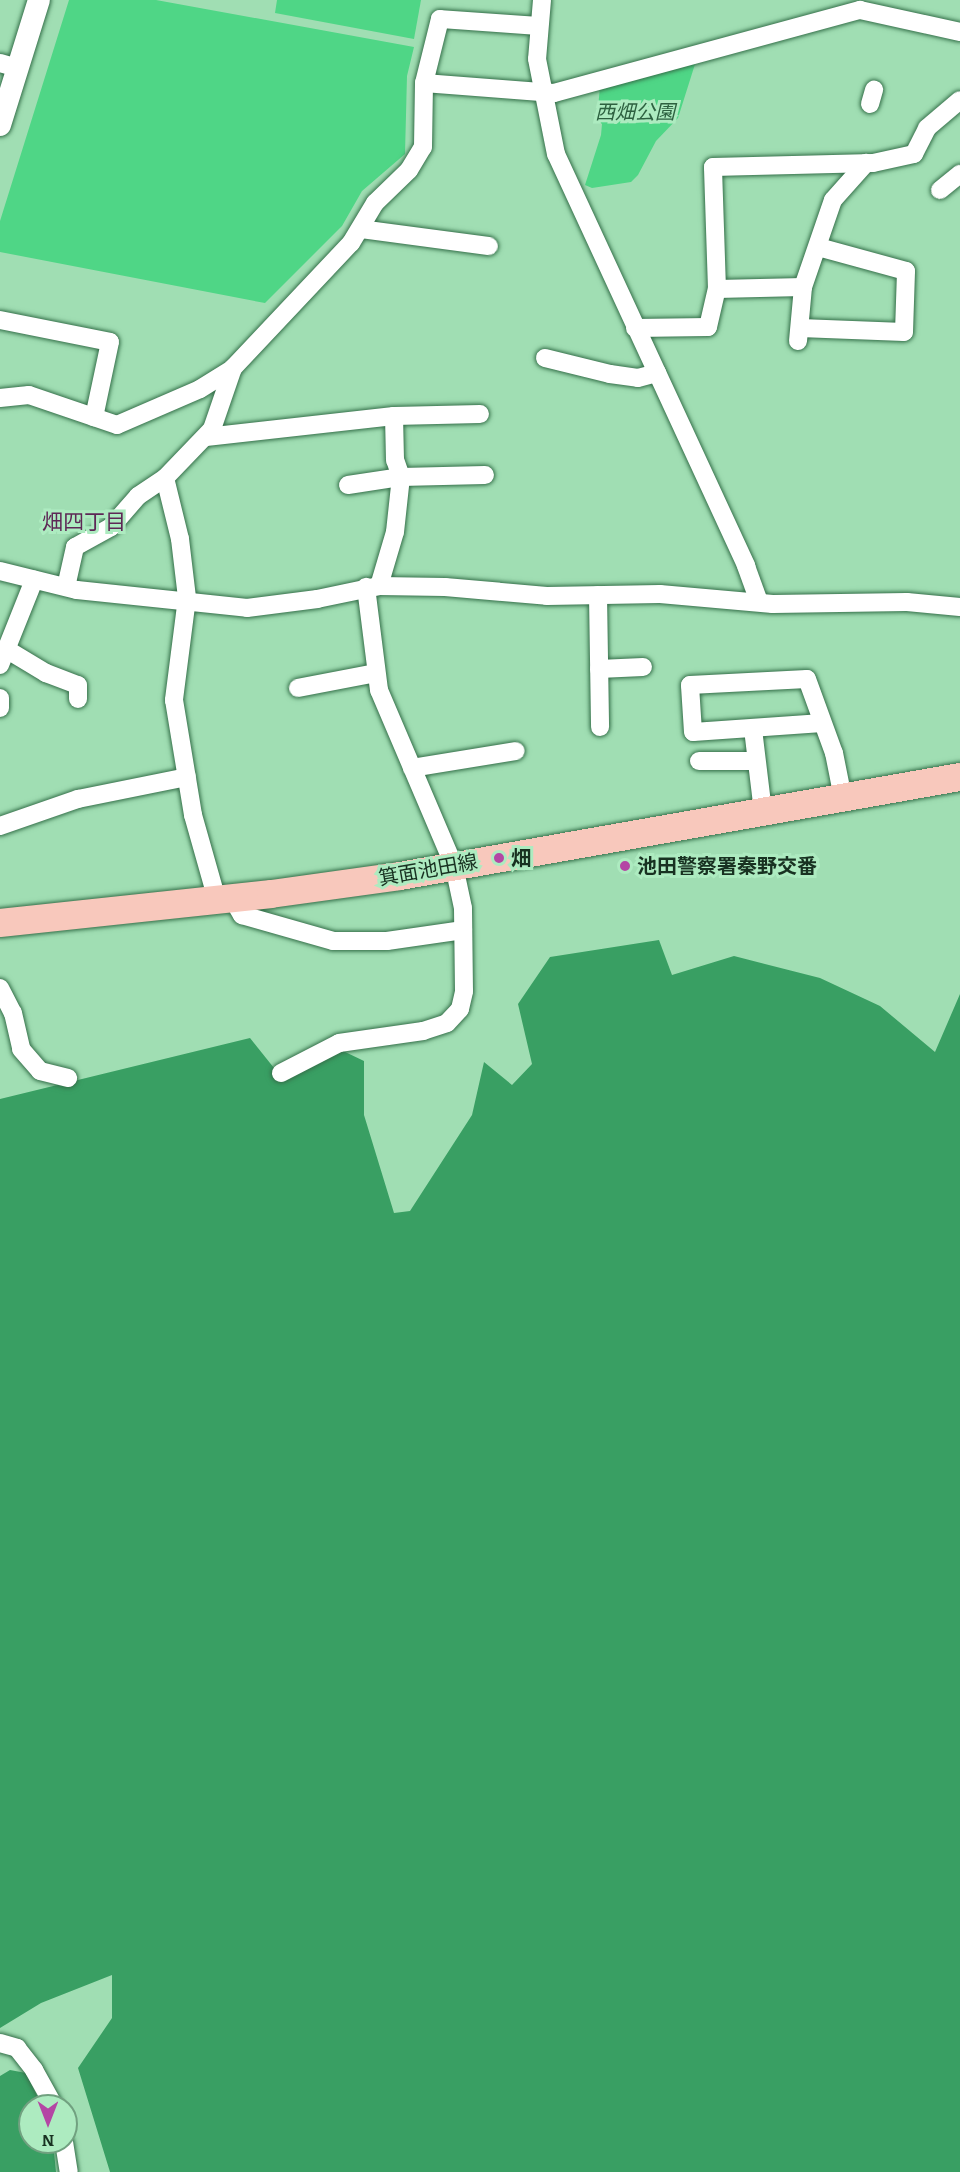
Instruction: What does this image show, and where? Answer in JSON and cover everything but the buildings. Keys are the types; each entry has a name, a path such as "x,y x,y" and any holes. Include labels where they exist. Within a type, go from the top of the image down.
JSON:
{"main road":[{"name":"箕面池田線","path":"0,923 224,899 454,866 960,777"}],"street":[{"path":"0,125 8,65 39,0"},
{"path":"542,0 537,26 542,94 556,154 759,601"},
{"path":"424,83 542,94 860,10 960,32"},
{"path":"0,398 29,394 117,425 200,389 232,368 286,316 361,229 375,203 409,170 423,147 424,83 440,19 537,26"},
{"path":"635,328 708,327 717,290 713,167 866,163 914,154 927,128 960,100"},
{"path":"818,247 906,271 904,332 799,334 803,287 833,200 866,163"},
{"path":"940,190 960,174"},
{"path":"361,229 489,246"},
{"path":"717,290 803,287"},
{"path":"0,320 110,342 94,417"},
{"path":"545,358 619,376 638,378 657,373"},
{"path":"66,587 75,547 111,527 138,496 165,478 206,437 212,429 232,368"},
{"path":"206,437 394,416 480,414"},
{"path":"281,1073 339,1043 423,1032 447,1023 460,1009 464,991 463,930 454,866 385,708 376,673 373,586 395,532 401,477 396,460 394,416"},
{"path":"348,485 401,477 485,475"},
{"path":"165,478 180,539 185,604 174,700 204,863 224,899 242,915 333,941 387,941 463,930"},
{"path":"0,571 66,587 185,604 247,608 317,599 373,586 445,587 503,595 660,594 829,605 907,602 960,607"},
{"path":"34,580 3,657 78,685 78,699"},
{"path":"598,595 600,727"},
{"path":"599,669 643,668"},
{"path":"298,688 376,673"},
{"path":"822,723 693,732 690,685 807,679 822,723 843,798"},
{"path":"0,698 0,708"},
{"path":"753,729 762,812"},
{"path":"412,768 516,751"},
{"path":"699,761 756,761"},
{"path":"0,826 78,799 187,777"},
{"path":"0,987 13,1013 21,1049 40,1071 68,1078"},
{"path":"0,2060 8,2046 34,2070 47,2094"},
{"path":"66,2154 69,2172"}],"green space":[{"path":"69,0 156,0 414,47 407,76 405,154 362,191 342,226 265,303 0,252 0,221"},
{"path":"277,0 421,0 414,39 275,13"},
{"name":"西畑公園","path":"696,61 678,118 656,141 638,175 631,182 592,188 585,185 601,135 602,124 597,120 600,86"},
{"path":"659,940 672,975 734,956 820,978 880,1006 935,1052 960,994 960,2172 110,2172 78,2068 112,2018 112,1975 41,2003 0,2028 0,1099 250,1038 282,1078 341,1050 364,1061 364,1115 394,1213 410,1211 472,1115 484,1062 512,1085 532,1064 518,1004 550,957"},
{"path":"10,2070 26,2073 36,2094 18,2094 18,2154 54,2154 56,2172 0,2172 0,2076"}],"place":[{"name":"畑","path":"499,858"},
{"name":"池田警察署秦野交番","path":"625,866"}],"district":[{"name":"畑四丁目","path":"84,522"}]}
